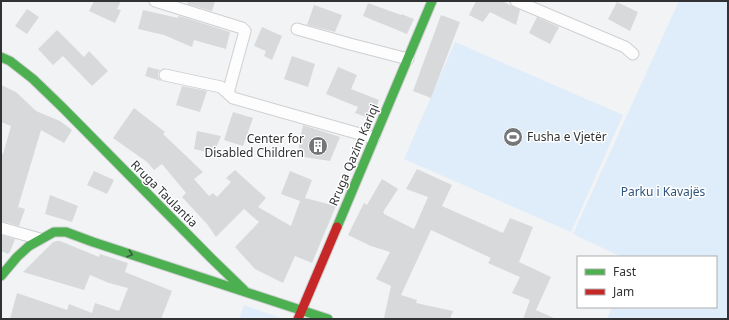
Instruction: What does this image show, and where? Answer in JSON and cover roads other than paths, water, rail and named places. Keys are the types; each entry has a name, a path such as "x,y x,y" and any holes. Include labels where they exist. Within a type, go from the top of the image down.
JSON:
{"street":[{"path":"155,1 242,28 245,31 228,93"},
{"name":"Rruga Qazim Kariqi","path":"300,315 432,1"},
{"path":"516,1 534,4 625,47 633,54"},
{"path":"297,29 408,59"},
{"name":"Rruga Taulantia","path":"1,56 10,61 58,103 205,253 247,293 300,315 328,319"},
{"path":"165,75 221,87 233,98 374,138"},
{"path":"1,228 40,239"},
{"path":"1,276 17,257 29,246 54,232 66,232 247,293"}],"place":[{"name":"Fusha e Vjetër","path":"513,137"},
{"name":"Center for Disabled Children","path":"318,146"}],"park label":[{"name":"Parku i Kavajës","path":"663,192"}]}
